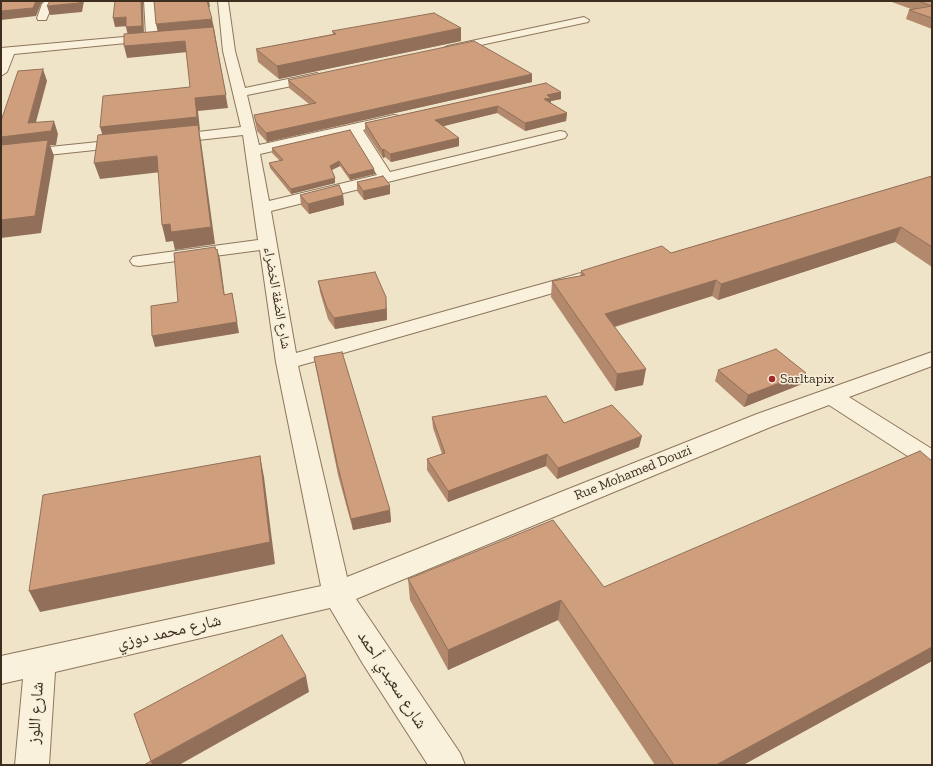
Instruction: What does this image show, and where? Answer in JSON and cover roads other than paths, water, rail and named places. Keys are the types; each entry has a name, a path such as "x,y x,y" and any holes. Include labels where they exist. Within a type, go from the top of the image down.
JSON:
{"street":[{"path":"42,18 47,4 53,1"},
{"path":"149,1 152,38"},
{"name":"شارع الضفة الخضراء","path":"223,1 222,32 249,130 287,362 337,594"},
{"path":"438,51 584,20"},
{"path":"1,72 5,51 167,37"},
{"path":"240,93 331,74"},
{"path":"253,151 410,115"},
{"path":"355,128 386,177"},
{"path":"157,140 249,130"},
{"path":"262,208 560,135"},
{"path":"1,156 142,142"},
{"path":"140,261 268,244"},
{"path":"287,362 589,276"},
{"name":"Rue Mohamed Douzi","path":"337,594 765,420 932,359"},
{"path":"831,396 932,460"},
{"name":"شارع محمد دوزي","path":"1,670 337,594"},
{"name":"شارع سعيدي أحمد","path":"337,594 374,654 448,765"},
{"name":"شارع اللوز","path":"32,765 40,661"}],"place":[{"name":"Sarltapix","path":"772,379"}]}
